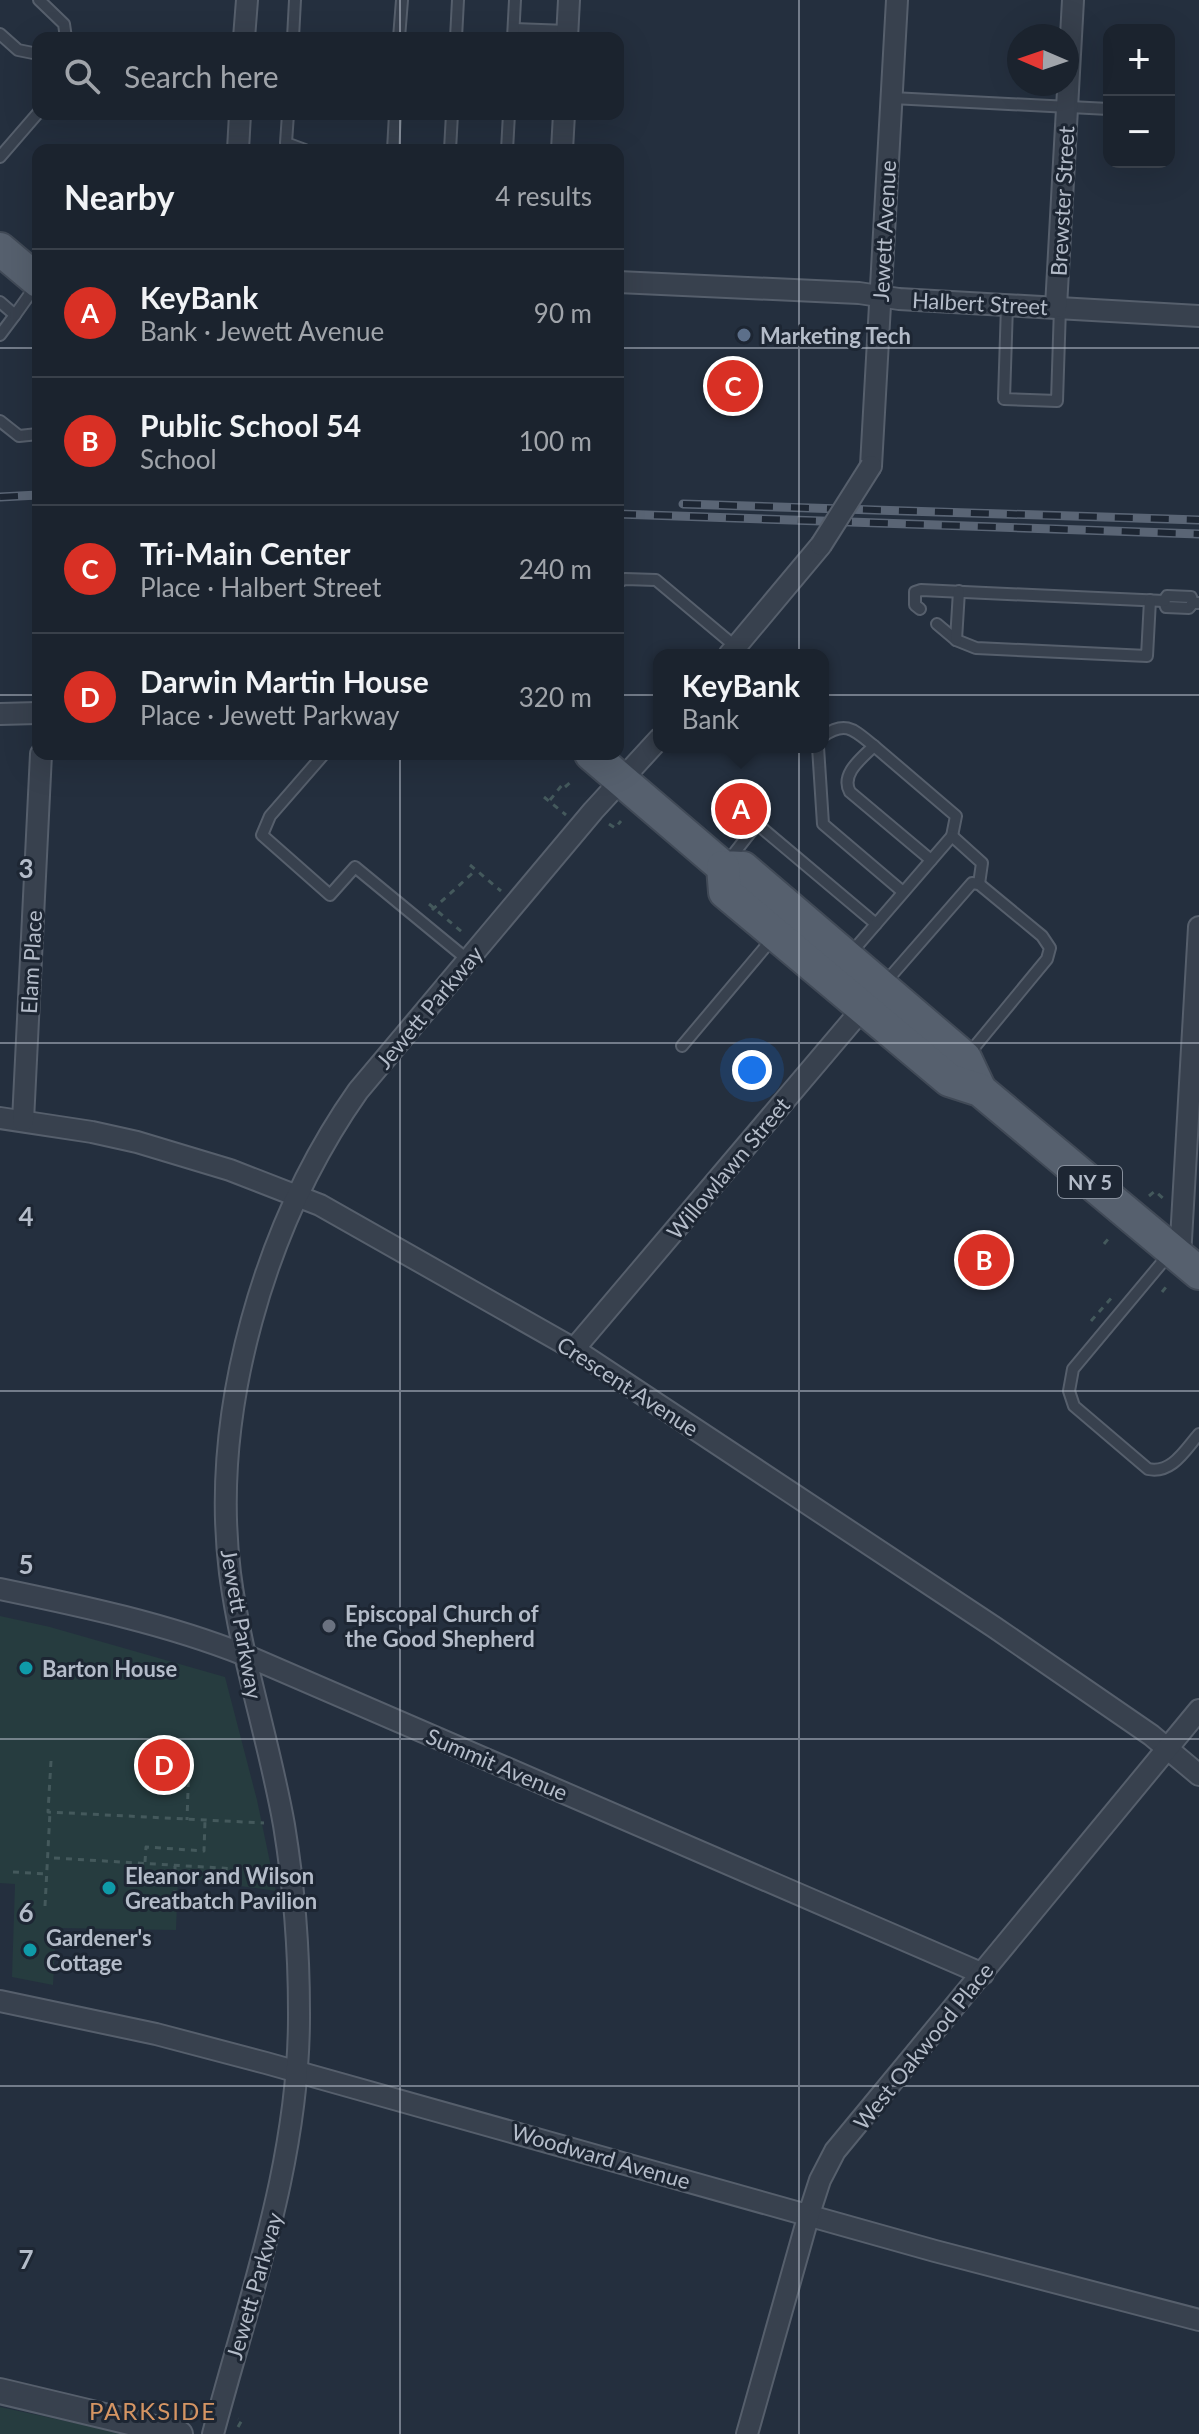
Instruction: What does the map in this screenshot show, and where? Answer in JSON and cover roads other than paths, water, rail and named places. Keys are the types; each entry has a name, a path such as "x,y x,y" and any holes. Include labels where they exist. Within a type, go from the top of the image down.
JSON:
{"main road":[{"path":"0,249 32,277"},
{"name":"NY 5","path":"582,767 622,780 723,867 743,868 847,958 872,997 949,1080 980,1090 1184,1260"},
{"name":"NY 5","path":"723,867 725,892 776,934 965,1058 980,1090"}],"street":[{"path":"244,32 247,0"},
{"path":"568,32 569,0"},
{"name":"Jewett Avenue","path":"735,649 821,545 871,466 897,0"},
{"name":"Brewster Street","path":"1058,307 1073,0"},
{"path":"238,144 240,120"},
{"path":"562,144 564,120"},
{"name":"Halbert Street","path":"624,282 1199,316"},
{"path":"0,714 32,713"},
{"path":"622,780 653,746"},
{"name":"Elam Place","path":"23,1121 41,760"},
{"name":"Jewett Parkway","path":"213,2434 278,2200 297,2072 298,1952 284,1824 245,1655 230,1575 227,1537 227,1459 245,1348 275,1250 315,1158 358,1091 622,780"},
{"path":"1184,1260 1199,927"},
{"name":"Willowlawn Street","path":"574,1349 872,997"},
{"name":"Crescent Avenue","path":"0,1118 137,1142 230,1170 299,1196 574,1349 994,1627 1151,1735 1199,1775"},
{"name":"Summit Avenue","path":"0,1589 117,1616 217,1644 983,1974"},
{"name":"West Oakwood Place","path":"747,2434 809,2214 820,2180 835,2151 1199,1710"},
{"name":"Woodward Avenue","path":"0,2001 156,2034 935,2251 1199,2320"},
{"path":"0,2391 186,2425"}],"lane":[{"path":"293,32 295,0"},
{"path":"399,32 402,0"},
{"path":"456,32 458,0"},
{"path":"513,32 515,0"},
{"path":"44,2 64,24 65,32"},
{"path":"0,34 18,50 32,53"},
{"path":"892,98 1103,109"},
{"path":"0,157 32,120"},
{"path":"288,120 286,143 289,144"},
{"path":"393,144 395,120"},
{"path":"450,144 452,120"},
{"path":"507,144 509,120"},
{"path":"0,335 32,291"},
{"path":"0,302 15,315"},
{"path":"1007,305 1004,399 1057,401 1058,307"},
{"path":"0,421 19,436 32,435"},
{"path":"624,579 656,580 731,649"},
{"path":"920,609 915,605 915,592 921,590 1150,600 1164,601 1166,607 1189,608 1196,603"},
{"path":"956,640 959,591"},
{"path":"937,624 956,640 976,648 1147,656 1150,600"},
{"path":"829,732 835,728 852,728 956,816 952,836 847,958"},
{"path":"874,746 849,774 846,785 850,792 931,860"},
{"path":"818,753 823,824 903,892"},
{"path":"319,760 270,816 262,835 330,895 355,867 468,960"},
{"path":"723,867 757,824 876,924"},
{"path":"952,836 982,863 979,884"},
{"path":"872,997 965,888 972,883 979,884 1042,936 1050,948 1047,959 965,1058"},
{"path":"682,1046 776,934"},
{"path":"1184,1260 1073,1369 1069,1391 1074,1406 1148,1469 1158,1471 1170,1466 1199,1434"}],"railway":[{"path":"0,497 32,495"},
{"path":"683,504 1199,520"},
{"path":"624,514 1199,534"}],"place":[{"name":"Marketing Tech","path":"744,335"},
{"name":"Tri-Main Center","path":"733,386"},
{"name":"KeyBank","path":"741,809"},
{"name":"Public School 54","path":"984,1260"},
{"name":"Episcopal Church of the Good Shepherd","path":"329,1626"},
{"name":"Barton House","path":"26,1668"},
{"name":"Darwin Martin House","path":"164,1765"},
{"name":"Eleanor and Wilson Greatbatch Pavilion","path":"109,1888"},
{"name":"Gardener's Cottage","path":"30,1950"}],"district":[{"name":"PARKSIDE","path":"153,2410"}]}
